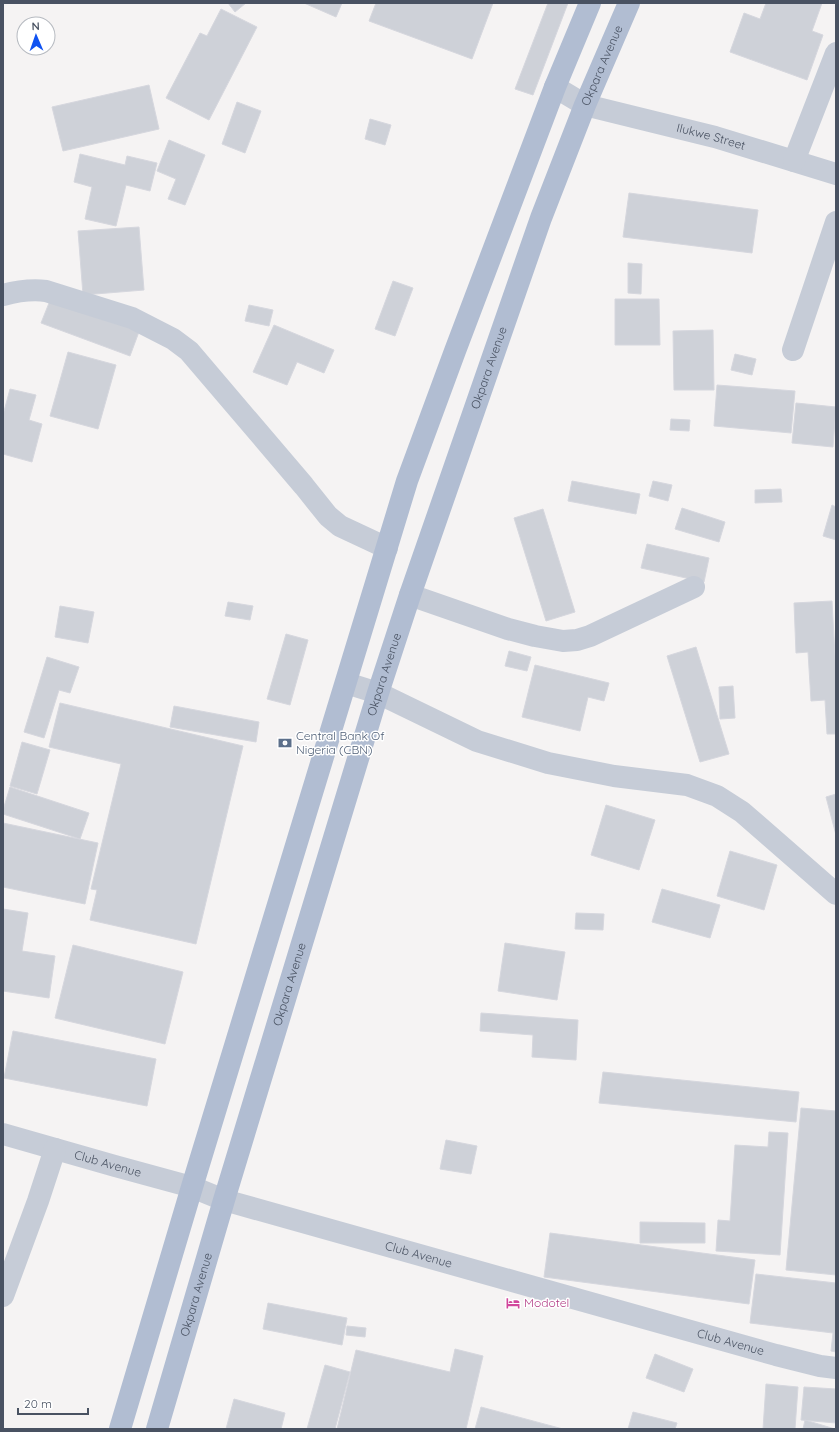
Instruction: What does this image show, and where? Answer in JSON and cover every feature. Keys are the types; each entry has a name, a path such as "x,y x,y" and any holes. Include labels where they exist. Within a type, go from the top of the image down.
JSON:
{"main road":[{"path":"120,1429 192,1187 407,481 454,352 555,87 590,3"},
{"name":"Okpara Avenue","path":"158,1429 224,1200 378,693 410,594 541,218 585,105 629,3"}],"street":[{"path":"794,161 836,53"},
{"name":"Ilukwe Street","path":"555,87 585,105 715,137 836,174"},
{"path":"793,350 836,222"},
{"path":"3,295 19,291 46,291 132,318 173,339 190,352 328,516 340,526 387,548"},
{"path":"410,594 508,629 562,641 578,640 590,636 694,587"},
{"path":"346,683 378,693 477,741 548,763 614,776 687,785 717,796 742,812 836,894"},
{"name":"Club Avenue","path":"3,1134 192,1187 224,1200 776,1355 820,1366 836,1368"},
{"path":"3,1296 38,1202 55,1148"}],"building":[{"path":"228,3 246,3 235,12"},
{"path":"304,3 342,3 336,17"},
{"path":"376,3 493,3 472,59 369,21"},
{"path":"548,3 568,3 533,95 515,89"},
{"path":"766,3 822,3 812,31 823,35 807,80 730,52 744,13 760,19"},
{"path":"221,9 257,27 209,120 166,98 200,33 207,36"},
{"path":"149,85 159,129 63,151 52,107"},
{"path":"237,102 261,111 245,153 222,144"},
{"path":"370,119 391,125 385,145 365,139"},
{"path":"169,140 205,155 185,205 168,199 176,179 157,171"},
{"path":"80,154 125,165 127,156 157,163 150,191 126,185 116,226 85,219 92,187 74,182"},
{"path":"629,193 758,210 752,253 623,237"},
{"path":"139,227 144,290 83,295 78,231"},
{"path":"628,263 642,264 641,294 628,293"},
{"path":"393,281 413,288 395,336 375,329"},
{"path":"55,288 143,321 130,356 41,323"},
{"path":"615,299 659,299 660,345 615,345"},
{"path":"249,305 273,310 269,326 245,321"},
{"path":"274,325 334,350 324,373 297,362 287,385 253,372"},
{"path":"713,330 714,390 674,390 673,331"},
{"path":"68,352 116,365 98,429 50,416"},
{"path":"735,354 756,359 752,375 731,370"},
{"path":"717,385 795,391 791,433 714,426"},
{"path":"10,389 36,395 29,420 42,424 32,462 3,454 3,415"},
{"path":"796,403 836,407 833,447 792,443"},
{"path":"671,419 690,420 689,431 670,430"},
{"path":"572,481 640,494 636,514 568,501"},
{"path":"653,481 672,485 668,501 649,496"},
{"path":"781,489 782,502 755,503 755,490"},
{"path":"832,505 836,507 836,540 823,536"},
{"path":"682,508 725,522 719,542 675,529"},
{"path":"543,509 575,612 546,621 514,518"},
{"path":"647,544 709,558 704,582 641,568"},
{"path":"832,601 836,674 836,734 827,734 825,700 811,701 808,652 796,653 794,603"},
{"path":"228,602 253,606 250,620 225,616"},
{"path":"60,606 94,612 88,643 55,637"},
{"path":"286,634 308,640 290,705 267,699"},
{"path":"696,647 729,754 700,762 667,656"},
{"path":"509,651 531,657 527,671 505,666"},
{"path":"47,657 79,667 70,693 59,690 44,738 24,732"},
{"path":"535,665 609,683 604,701 588,697 580,731 522,717"},
{"path":"733,686 735,718 720,719 719,687"},
{"path":"60,703 243,746 196,944 90,920 97,890 91,889 121,764 49,747"},
{"path":"174,706 259,722 256,742 170,727"},
{"path":"22,742 50,750 37,794 10,786"},
{"path":"10,787 89,813 80,839 3,814"},
{"path":"836,794 836,835 826,797"},
{"path":"606,805 655,820 639,870 591,855"},
{"path":"3,823 98,843 85,904 3,887"},
{"path":"730,851 777,865 764,910 717,896"},
{"path":"662,889 720,905 710,938 652,922"},
{"path":"3,909 28,913 22,951 55,956 49,998 3,991"},
{"path":"576,913 604,914 603,930 575,929"},
{"path":"505,943 565,952 557,1000 498,991"},
{"path":"73,945 183,972 165,1044 55,1018"},
{"path":"481,1013 578,1020 576,1060 532,1057 533,1035 480,1031"},
{"path":"13,1031 156,1059 147,1106 4,1078"},
{"path":"603,1072 799,1092 796,1122 599,1103"},
{"path":"801,1108 836,1111 836,1275 786,1270"},
{"path":"769,1132 788,1133 780,1255 716,1251 718,1220 730,1221 735,1145 768,1147"},
{"path":"446,1140 477,1146 471,1174 440,1169"},
{"path":"640,1222 705,1223 705,1243 640,1243"},
{"path":"550,1233 755,1260 749,1304 544,1277"},
{"path":"756,1274 836,1283 836,1352 831,1351 833,1333 750,1323"},
{"path":"268,1303 347,1318 342,1345 263,1329"},
{"path":"347,1326 366,1328 365,1337 346,1335"},
{"path":"455,1349 483,1356 466,1429 337,1429 356,1350 450,1372"},
{"path":"655,1354 693,1369 684,1392 646,1378"},
{"path":"325,1365 350,1372 335,1429 307,1429"},
{"path":"766,1384 798,1387 795,1429 763,1429"},
{"path":"804,1387 836,1389 836,1423 801,1420"},
{"path":"234,1399 285,1413 281,1429 226,1429"},
{"path":"481,1407 563,1429 475,1429"},
{"path":"633,1412 677,1423 675,1429 628,1429"},
{"path":"805,1420 835,1429 803,1429"}],"place":[{"name":"Central Bank Of Nigeria (CBN)","path":"285,743"},
{"name":"Modotel","path":"513,1303"}]}
